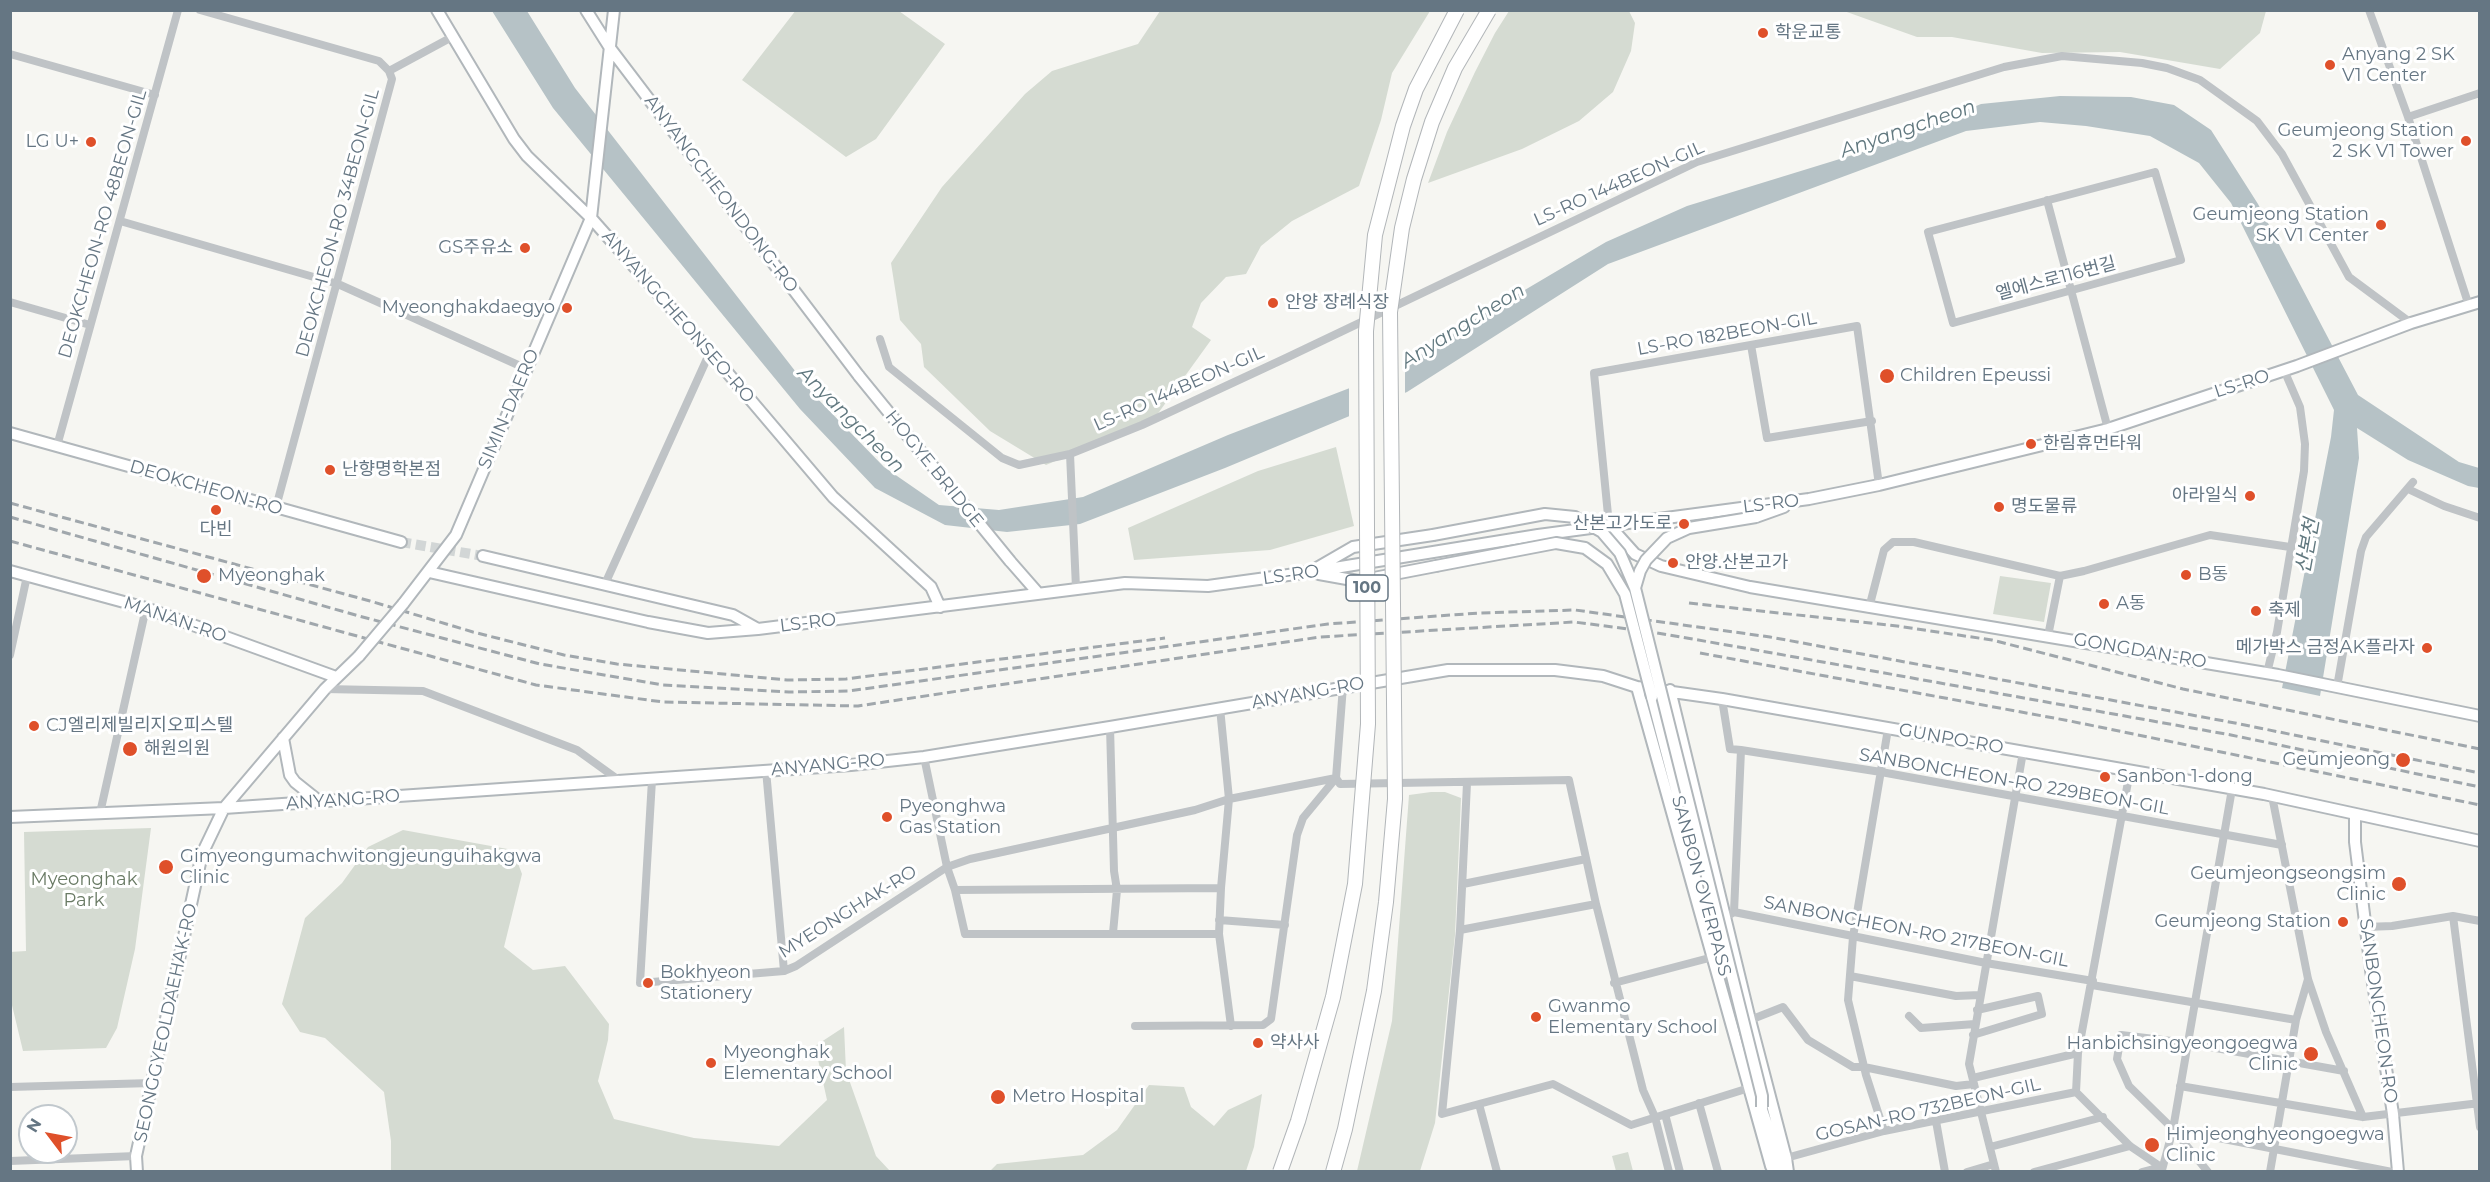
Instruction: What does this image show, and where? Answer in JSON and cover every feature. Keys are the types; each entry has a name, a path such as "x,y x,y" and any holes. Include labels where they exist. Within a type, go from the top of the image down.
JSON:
{"highway":[{"name":"100","path":"1280,1172 1298,1121 1333,997 1355,884 1368,724 1366,331 1375,235 1403,126 1416,89 1457,10"},
{"name":"100","path":"1333,1172 1345,1129 1374,991 1386,903 1395,799 1392,301 1402,228 1432,122 1455,68 1489,10"}],"street":[{"name":"DEOKCHEON-RO 48BEON-GIL","path":"57,446 178,10"},
{"name":"DEOKCHEON-RO 34BEON-GIL","path":"200,10 379,61 389,71 392,79 276,507"},
{"name":"ANYANGCHEONSEO-RO","path":"437,10 527,156 591,218 710,352 833,497 931,587 940,607"},
{"name":"ANYANGCHEONDONG-RO","path":"586,10 610,48 859,376"},
{"path":"610,48 614,10"},
{"path":"2369,10 2474,304 2411,323"},
{"path":"389,71 452,37"},
{"name":"SIMIN-DAERO","path":"336,677 359,656 403,604 456,535 591,218 610,48"},
{"path":"10,54 155,95"},
{"name":"LS-RO 144BEON-GIL","path":"880,339 889,367 1002,458 1019,465 1070,454 1142,425 1286,358 1697,162 2004,67 2062,56 2142,63 2167,68 2200,80 2257,121 2282,154 2349,277 2411,323"},
{"path":"2408,117 2480,93"},
{"name":"엘에스로116번길","path":"2155,172 2181,260 1953,323 1928,232 2047,200 2155,172"},
{"path":"2047,200 2108,429"},
{"path":"120,221 338,284 527,369"},
{"path":"10,302 90,325"},
{"name":"LS-RO","path":"429,572 648,622 708,633 758,629 1125,583 1208,586 1310,573 1609,525 1809,499 1879,485 2108,429 2297,366 2411,323"},
{"name":"LS-RO 182BEON-GIL","path":"1609,525 1594,373 1857,326 1872,421 1879,485"},
{"path":"1751,345 1767,438 1872,421"},
{"path":"604,584 710,352"},
{"name":"LS-RO","path":"2273,674 2277,632 2304,471 2305,444 2300,407 2284,370"},
{"name":"HOGYE BRIDGE","path":"859,376 1038,593"},
{"name":"DEOKCHEON-RO","path":"10,433 401,542"},
{"path":"1070,454 1076,544 1076,588"},
{"path":"2337,687 2361,551 2366,537 2411,485 2444,506 2480,518"},
{"path":"1635,588 1646,560 1667,538 1689,528 1756,517 1809,499"},
{"path":"1310,573 1353,547 1545,514 1575,517 1602,532 1620,553 1635,588 1762,1096 1762,1107 1783,1172"},
{"name":"GONGDAN-RO","path":"1609,525 1635,554 1661,566 1750,587 2273,674 2480,716"},
{"path":"1869,608 1884,550 1893,542 1914,542 2060,576 2084,572 2210,535 2290,547"},
{"name":"SANBON OVERPASS","path":"1310,573 1358,581 1556,543 1585,548 1607,564 1625,594 1757,1098 1762,1107"},
{"path":"483,556 733,615 758,629"},
{"name":"MANAN-RO","path":"10,571 146,608 336,677"},
{"path":"10,655 27,576"},
{"path":"2048,636 2060,576"},
{"path":"99,813 146,608"},
{"name":"ANYANG-RO","path":"10,817 224,808 851,765 924,757 1448,670 1556,670 1603,676 1637,687"},
{"path":"224,808 336,677"},
{"path":"1343,686 1336,777 1340,784 1569,780 1614,983 1642,1090 1655,1117 1669,1172"},
{"path":"1637,687 1774,1172"},
{"name":"GUNPO-RO","path":"1637,687 1670,690 2268,795 2355,814"},
{"path":"325,689 423,691 577,750 621,782"},
{"path":"1670,690 1729,915 1749,1020 1788,1172"},
{"path":"1722,699 1730,748 1741,750 1729,915"},
{"path":"1220,708 1228,800 1219,934 1231,1026"},
{"path":"1110,727 1114,871 1117,890 1113,933"},
{"path":"1884,1131 1864,1067 1848,1000 1853,937 1888,729"},
{"path":"284,738 290,775 295,782 320,802"},
{"name":"SANBONCHEON-RO 229BEON-GIL","path":"1741,750 1881,772 2282,845"},
{"path":"1967,1172 1995,1168 1969,1064 2023,752"},
{"path":"924,757 947,867 956,890 964,934 1219,934"},
{"path":"766,770 784,971"},
{"path":"2130,771 2078,1053 2076,1092 2130,1146 2162,1169"},
{"path":"1135,1026 1263,1025 1270,1019 1298,835 1303,818 1336,777"},
{"name":"MYEONGHAK-RO","path":"652,780 640,983 784,971 796,966 947,867 970,859 1336,777"},
{"path":"1467,783 1460,930 1442,1114 1554,1084 1631,1125 1749,1088"},
{"path":"2162,1169 2173,1129 2232,789"},
{"path":"2268,795 2282,845 2308,979 2326,1032 2363,1117"},
{"name":"SEONGGYEOLDAEHAK-RO","path":"137,1172 136,1156 202,854 224,808"},
{"path":"2355,814 2480,841"},
{"name":"SANBONCHEON-RO","path":"2355,814 2355,842 2393,1114 2398,1172"},
{"path":"1463,884 1586,859"},
{"path":"956,890 1221,888"},
{"path":"1460,930 1596,904"},
{"name":"SANBONCHEON-RO 217BEON-GIL","path":"1729,915 2296,1020"},
{"path":"2366,927 2453,916 2480,921"},
{"path":"2453,916 2480,1127"},
{"path":"1219,920 1285,926"},
{"path":"1614,983 1713,957"},
{"path":"1850,976 1956,996 1980,995"},
{"path":"2270,1172 2296,1020 2308,979"},
{"path":"1973,1035 2042,1014 2038,996 1977,1010"},
{"path":"1749,1020 1783,1007 1808,1040 1852,1067 1864,1067 1956,1086 2078,1053"},
{"path":"1909,1016 1921,1028 1975,1024"},
{"path":"2208,1172 2173,1129 2129,1086 2117,1059 2121,1035 2188,1043 2344,1071"},
{"path":"10,1087 152,1083"},
{"path":"2180,1086 2363,1117 2478,1103"},
{"name":"GOSAN-RO 732BEON-GIL","path":"1786,1158 1884,1131 2076,1092"},
{"path":"1700,1103 1718,1172"},
{"path":"1479,1104 1497,1172"},
{"path":"1665,1114 1680,1172"},
{"path":"1990,1147 2103,1117"},
{"path":"1936,1121 1945,1172"},
{"path":"2173,1129 2392,1172"},
{"path":"2034,1172 2130,1146"},
{"path":"10,1161 136,1156"},
{"path":"2142,1172 2162,1169"}],"green space":[{"path":"796,10 899,11 945,44 876,139 846,157 742,80"},
{"path":"1160,11 1430,11 1392,73 1381,120 1359,186 1292,221 1261,246 1246,274 1226,277 1201,303 1192,327 1211,340 1154,419 1046,465 990,431 924,367 921,344 900,320 891,263 942,187 1025,94 1052,71 1138,44"},
{"path":"1509,11 1629,11 1635,23 1631,51 1613,92 1579,121 1522,149 1428,183 1447,132 1475,72"},
{"path":"1844,11 2266,11 2260,33 2220,69 2120,52 2042,53 1952,37 1917,37"},
{"path":"1336,447 1354,526 1270,550 1134,560 1128,528 1258,471"},
{"path":"2000,576 2051,583 2044,622 1993,614"},
{"path":"1445,792 1461,798 1455,935 1435,1123 1420,1171 1357,1171 1392,1021 1409,795"},
{"name":"Myeonghak Park","path":"151,828 135,949 117,1028 106,1048 23,1051 11,1001 10,952 26,951 24,832"},
{"path":"403,830 513,850 522,874 504,947 533,970 565,966 609,1024 608,1040 598,1081 614,1119 694,1138 779,1146 827,1100 815,1046 844,1027 846,1071 876,1156 890,1171 391,1171 391,1141 384,1092 325,1038 300,1032 282,1004 305,918 342,883 368,847"},
{"path":"1149,1085 1184,1087 1191,1107 1214,1126 1228,1110 1262,1094 1254,1147 1246,1171 990,1171 997,1164 1083,1155 1117,1130"},
{"path":"1628,1152 1633,1171 1616,1171 1612,1156"}],"shaded area":[{"path":"492,11 527,11 575,88 813,394 884,467 939,505 999,510 1083,497 1228,435 1399,369 1474,320 1606,242 1687,206 1869,150 1981,104 2060,96 2131,97 2174,105 2211,130 2258,204 2358,395 2459,462 2479,468 2479,488 2468,486 2408,460 2357,428 2359,458 2320,696 2282,688 2331,437 2334,410 2231,203 2199,163 2150,136 2086,126 2040,122 1966,131 1608,264 1407,392 1225,468 1080,524 1007,532 945,525 875,488 800,409 553,108"}],"pier":[{"path":"1405,362 1405,396 1349,419 1349,385"}],"tunnel":[{"path":"401,542 483,556"}],"railway":[{"path":"10,503 370,601 473,632 564,655 617,664 787,680 846,679 1165,638"},
{"path":"10,517 359,616 540,664 663,685 789,692 849,691 1328,624 1479,613 1575,610 1770,637 2235,723 2480,773"},
{"path":"10,541 536,685 663,702 858,706 1320,637 1574,622 1652,632 2231,735 2480,787"},
{"path":"1689,603 1897,626 1992,640 2183,689 2480,749"},
{"path":"1700,653 2070,721 2480,805"}],"place":[{"name":"학운교통","path":"1763,33"},
{"name":"Anyang 2 SK V1 Center","path":"2330,65"},
{"name":"Geumjeong Station 2 SK V1 Tower","path":"2466,141"},
{"name":"LG U+","path":"91,142"},
{"name":"Geumjeong Station SK V1 Center","path":"2381,225"},
{"name":"GS주유소","path":"525,248"},
{"name":"안양 장례식장","path":"1273,303"},
{"name":"Myeonghakdaegyo","path":"567,308"},
{"name":"Children Epeussi","path":"1887,376"},
{"name":"한림휴먼타워","path":"2031,444"},
{"name":"난향명학본점","path":"330,470"},
{"name":"아라일식","path":"2250,496"},
{"name":"명도물류","path":"1999,507"},
{"name":"다빈","path":"216,510"},
{"name":"산본고가도로","path":"1684,524"},
{"name":"안양.산본고가","path":"1673,563"},
{"name":"B동","path":"2186,575"},
{"name":"Myeonghak","path":"204,576"},
{"name":"A동","path":"2104,604"},
{"name":"축제","path":"2256,611"},
{"name":"메가박스 금정AK플라자","path":"2427,648"},
{"name":"CJ엘리제빌리지오피스텔","path":"34,726"},
{"name":"해원의원","path":"130,749"},
{"name":"Geumjeong","path":"2403,760"},
{"name":"Sanbon 1-dong","path":"2105,777"},
{"name":"Pyeonghwa Gas Station","path":"887,817"},
{"name":"Gimyeongumachwitongjeunguihakgwa Clinic","path":"166,867"},
{"name":"Geumjeongseongsim Clinic","path":"2399,884"},
{"name":"Geumjeong Station","path":"2343,922"},
{"name":"Bokhyeon Stationery","path":"648,983"},
{"name":"Gwanmo Elementary School","path":"1536,1017"},
{"name":"약사사","path":"1258,1043"},
{"name":"Hanbichsingyeongoegwa Clinic","path":"2311,1054"},
{"name":"Myeonghak Elementary School","path":"711,1063"},
{"name":"Metro Hospital","path":"998,1097"},
{"name":"Himjeonghyeongoegwa Clinic","path":"2152,1145"}],"water label":[{"name":"Anyangcheon","path":"1908,129"},
{"name":"Anyangcheon","path":"1463,326"},
{"name":"Anyangcheon","path":"851,420"},
{"name":"산본천","path":"2308,546"}]}
